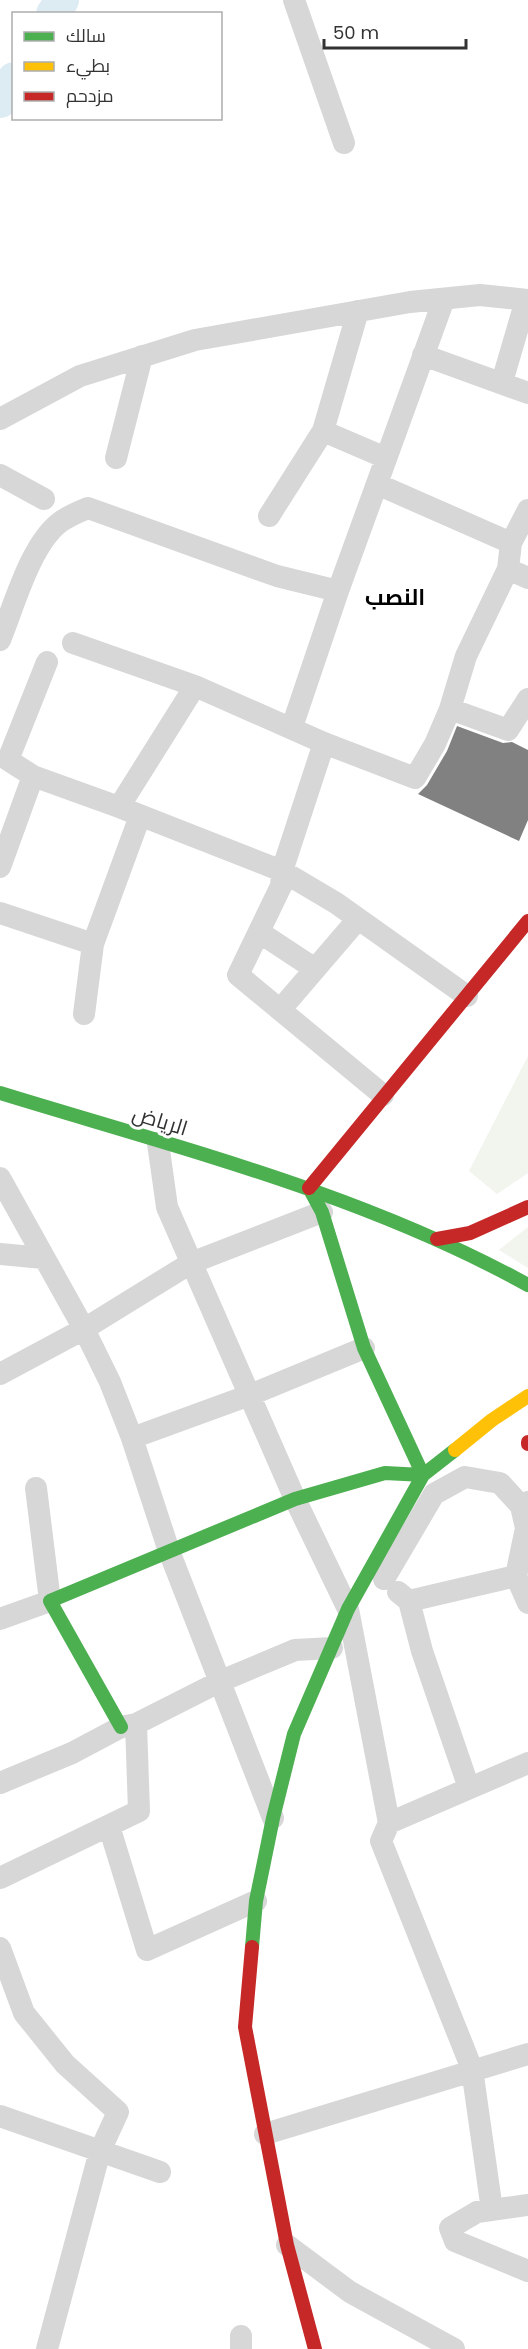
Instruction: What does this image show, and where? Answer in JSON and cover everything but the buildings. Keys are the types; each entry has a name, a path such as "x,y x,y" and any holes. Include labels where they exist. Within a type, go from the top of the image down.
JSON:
{"street":[{"path":"294,0 344,143"},
{"path":"0,419 80,376 195,340 410,302 480,295 527,300 502,382"},
{"path":"292,727 338,591 444,299"},
{"path":"269,516 323,431 358,311"},
{"path":"116,458 142,356"},
{"path":"423,356 528,393"},
{"path":"323,431 386,458"},
{"path":"0,475 44,498"},
{"path":"377,484 512,543"},
{"path":"0,640 34,554 45,537 70,515 88,508 277,576 338,591"},
{"path":"73,643 195,686 324,743 415,778 435,744 450,709 466,656 518,573 512,543 528,510"},
{"path":"47,662 8,760 33,776 282,871 358,919 467,996"},
{"path":"119,807 195,686"},
{"path":"450,709 508,730 528,699"},
{"path":"324,743 282,871 281,886 238,975 383,1095"},
{"path":"0,867 33,776"},
{"path":"84,1014 93,944 140,816"},
{"path":"0,913 93,944"},
{"path":"280,1010 358,919"},
{"path":"423,1475 364,1348 322,1212 309,1188 528,921"},
{"path":"259,932 315,969"},
{"name":"الرياض","path":"0,1093 309,1188 438,1239 528,1285"},
{"path":"158,1143 167,1207 295,1499 348,1609 389,1823 381,1841 472,2069 492,2210"},
{"path":"0,1178 84,1329 110,1382 132,1438 170,1551 273,1818"},
{"path":"438,1239 470,1233 528,1207"},
{"path":"0,1374 84,1329 190,1263 322,1212"},
{"path":"0,1254 44,1258"},
{"path":"132,1438 250,1395 364,1348"},
{"path":"375,1578 423,1475 492,1420 528,1396"},
{"path":"0,1619 50,1601 295,1499 385,1473 423,1475"},
{"path":"315,2349 287,2245 245,2027 256,1901 273,1818 294,1734 348,1609 375,1578 434,1494 465,1477 500,1483 524,1504 526,1528 516,1576 528,1603"},
{"path":"0,1878 138,1811 128,1726 50,1601 36,1488"},
{"path":"409,1601 516,1576"},
{"path":"375,1578 409,1601 422,1651 469,1788"},
{"path":"2,1775 72,1753 221,1682 295,1650 332,1648"},
{"path":"389,1823 528,1763"},
{"path":"109,1826 147,1950 256,1901"},
{"path":"0,1948 24,2013 65,2064 118,2112 100,2151 47,2349"},
{"path":"265,2134 472,2069 528,2054"},
{"path":"0,2116 160,2172"},
{"path":"528,2205 477,2212 450,2228 455,2241 528,2271"},
{"path":"287,2245 350,2292 454,2349"}],"shaded area":[{"path":"528,1056 528,1173 497,1194 469,1171"},
{"path":"528,1227 528,1268 499,1250"}],"waterway":[{"path":"54,12 62,0"},
{"path":"0,101 12,82"}],"traffic: fast":[{"path":"0,1093 202,1154 336,1199 401,1224 528,1285"},
{"path":"309,1188 322,1212 364,1348 423,1475"},
{"path":"252,1947 256,1901 273,1818 294,1734 348,1609 423,1475 455,1450"},
{"path":"121,1727 50,1601 295,1499 385,1473 423,1475"}],"traffic: slow":[{"path":"455,1450 492,1420 528,1396"}],"traffic: jam":[{"path":"309,1188 528,921"},
{"path":"437,1239 470,1233 528,1207"},
{"path":"252,1947 245,2027 287,2245 315,2349"}],"district":[{"name":"النصب","path":"395,597"}]}
